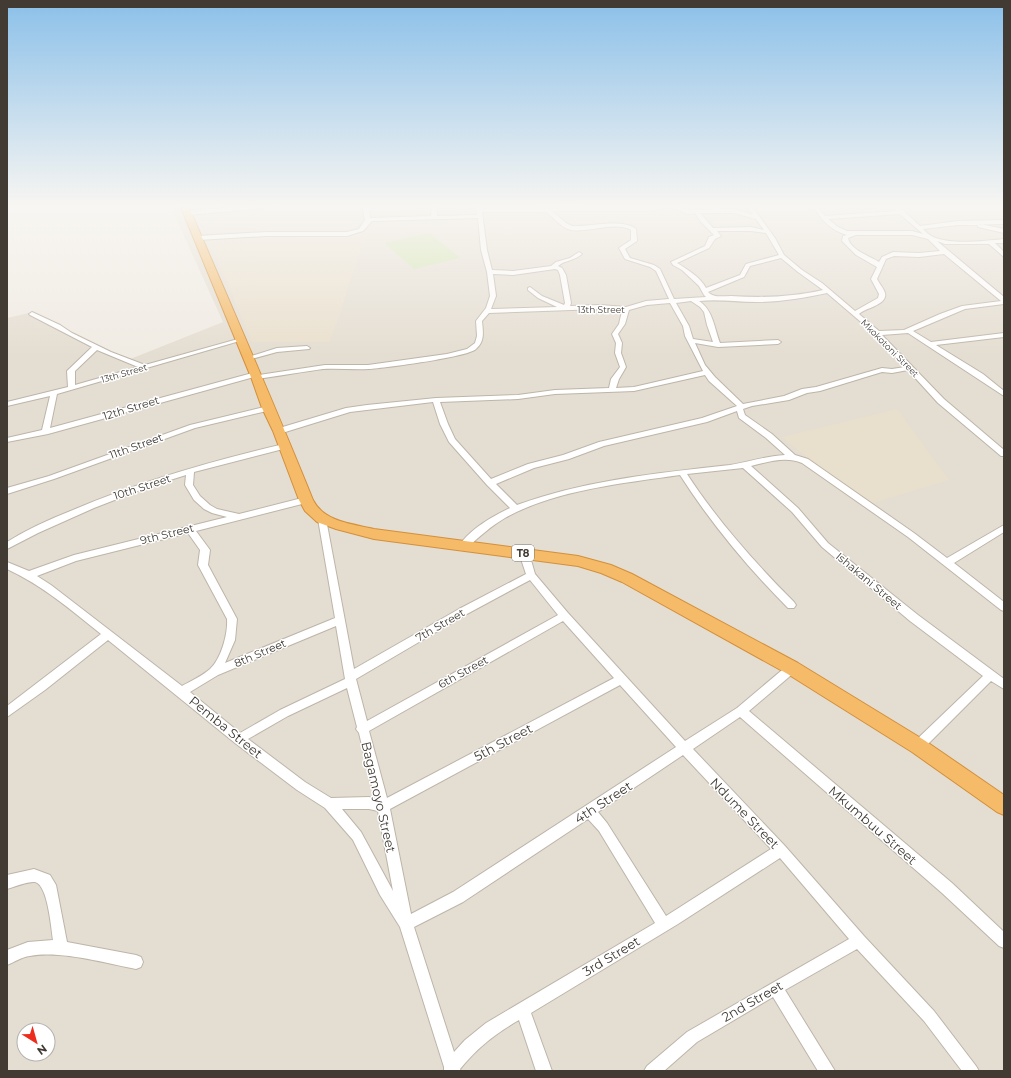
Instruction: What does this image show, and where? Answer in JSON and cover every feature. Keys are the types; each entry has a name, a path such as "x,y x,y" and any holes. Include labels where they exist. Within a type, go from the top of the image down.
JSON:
{"highway":[{"name":"T8","path":"205,255 256,375 306,500 310,508 322,519 341,526 374,534 524,553 578,561 606,568 792,668 918,746 1004,806"}],"street":[{"name":"12th Street","path":"7,440 98,418 186,391 256,375 325,367 368,367 447,356 469,351 478,343 480,336 479,322 492,302 493,296 490,272 485,255"},
{"path":"490,272 513,273 555,267 558,263 572,259 577,255"},
{"path":"625,255 632,261 649,265 658,270 692,341 699,360 707,372 740,407 742,416 769,436 792,457"},
{"path":"689,255 674,262 675,264 683,268 697,280 708,296 713,298"},
{"path":"861,255 874,261 880,266"},
{"path":"855,314 857,311 874,305 882,299 882,294 874,280 884,258 890,255"},
{"path":"950,255 1004,301"},
{"path":"704,291 742,276 748,266 782,256"},
{"name":"Mkokotoni Street","path":"782,256 800,271 820,284 855,314 877,334 941,401 995,448 1004,454"},
{"path":"530,289 540,297 567,308 568,303 562,275 560,270 555,267"},
{"name":"13th Street","path":"487,311 605,307 626,309 643,303 673,300 713,298 757,300 801,297 827,291"},
{"path":"693,300 702,306 707,312 710,325 718,345"},
{"path":"877,334 909,331 942,315 964,307 1004,301"},
{"path":"612,390 623,367 618,353 619,343 615,334 622,324 626,309"},
{"path":"32,314 109,353 144,367"},
{"path":"909,331 932,344 1004,394"},
{"path":"932,344 1004,335"},
{"name":"13th Street","path":"7,404 54,393 240,340"},
{"path":"692,341 718,345 778,342"},
{"path":"72,388 71,371 97,346"},
{"path":"248,358 282,350 307,348"},
{"path":"490,483 531,466 566,457 602,444 704,420 740,407 786,398 805,391 817,389 882,370 892,371 909,368"},
{"path":"279,431 349,410 367,407 436,400 518,397 554,392 646,387 685,376 707,372"},
{"path":"45,432 54,393"},
{"path":"436,400 444,424 452,440 490,483 516,509"},
{"name":"11th Street","path":"7,491 52,477 182,430 226,417 268,408"},
{"path":"995,448 1004,443"},
{"name":"10th Street","path":"7,546 21,537 118,494 190,471 284,446"},
{"path":"464,546 478,532 494,520 516,509 548,498 582,489 682,472 745,465 792,457 805,461 911,535 1004,607"},
{"name":"Ishakani Street","path":"745,465 795,510 825,545 914,618 1004,685"},
{"path":"190,471 189,485 197,498 207,507 215,511 238,516"},
{"path":"682,472 700,500 769,583 791,605"},
{"name":"9th Street","path":"30,575 74,558 306,500"},
{"name":"Bagamoyo Street","path":"322,519 351,679 362,729 383,806 406,924 452,1069"},
{"path":"947,563 1004,528"},
{"path":"190,529 205,550 203,565 232,619 234,628 225,654 214,672"},
{"name":"Ndume Street","path":"524,553 531,574 564,616 684,748 781,850 859,941 929,1016 971,1071"},
{"name":"Pemba Street","path":"7,565 30,575 48,587 182,692 239,739 301,786 329,804 357,836 385,890 406,924"},
{"name":"7th Street","path":"239,739 284,713 351,679 462,612 531,574"},
{"name":"6th Street","path":"362,729 564,616"},
{"name":"8th Street","path":"182,692 214,672 340,620"},
{"path":"7,712 108,634"},
{"name":"4th Street","path":"406,924 458,897 741,711 792,668"},
{"path":"918,746 991,675"},
{"name":"5th Street","path":"383,806 622,679"},
{"name":"Mkumbuu Street","path":"741,711 947,888 1004,941"},
{"path":"329,804 369,803 383,806"},
{"path":"589,811 603,827 664,925"},
{"name":"3rd Street","path":"452,1069 470,1045 491,1028 739,879 781,850"},
{"path":"7,882 34,875 46,880 51,890 61,948"},
{"name":"2nd Street","path":"652,1071 692,1037 774,988 859,941"},
{"path":"7,958 29,948 45,946 136,962"},
{"path":"774,988 827,1071"},
{"path":"522,1009 544,1071"}],"shaded area":[{"path":"193,255 1004,255 1004,1071 7,1071 7,318 33,312 128,360 223,322"},
{"path":"216,255 359,255 330,342 252,342"},
{"path":"897,409 949,480 866,505 782,437"}],"green space":[{"path":"399,255 457,255 460,258 414,269"}]}
